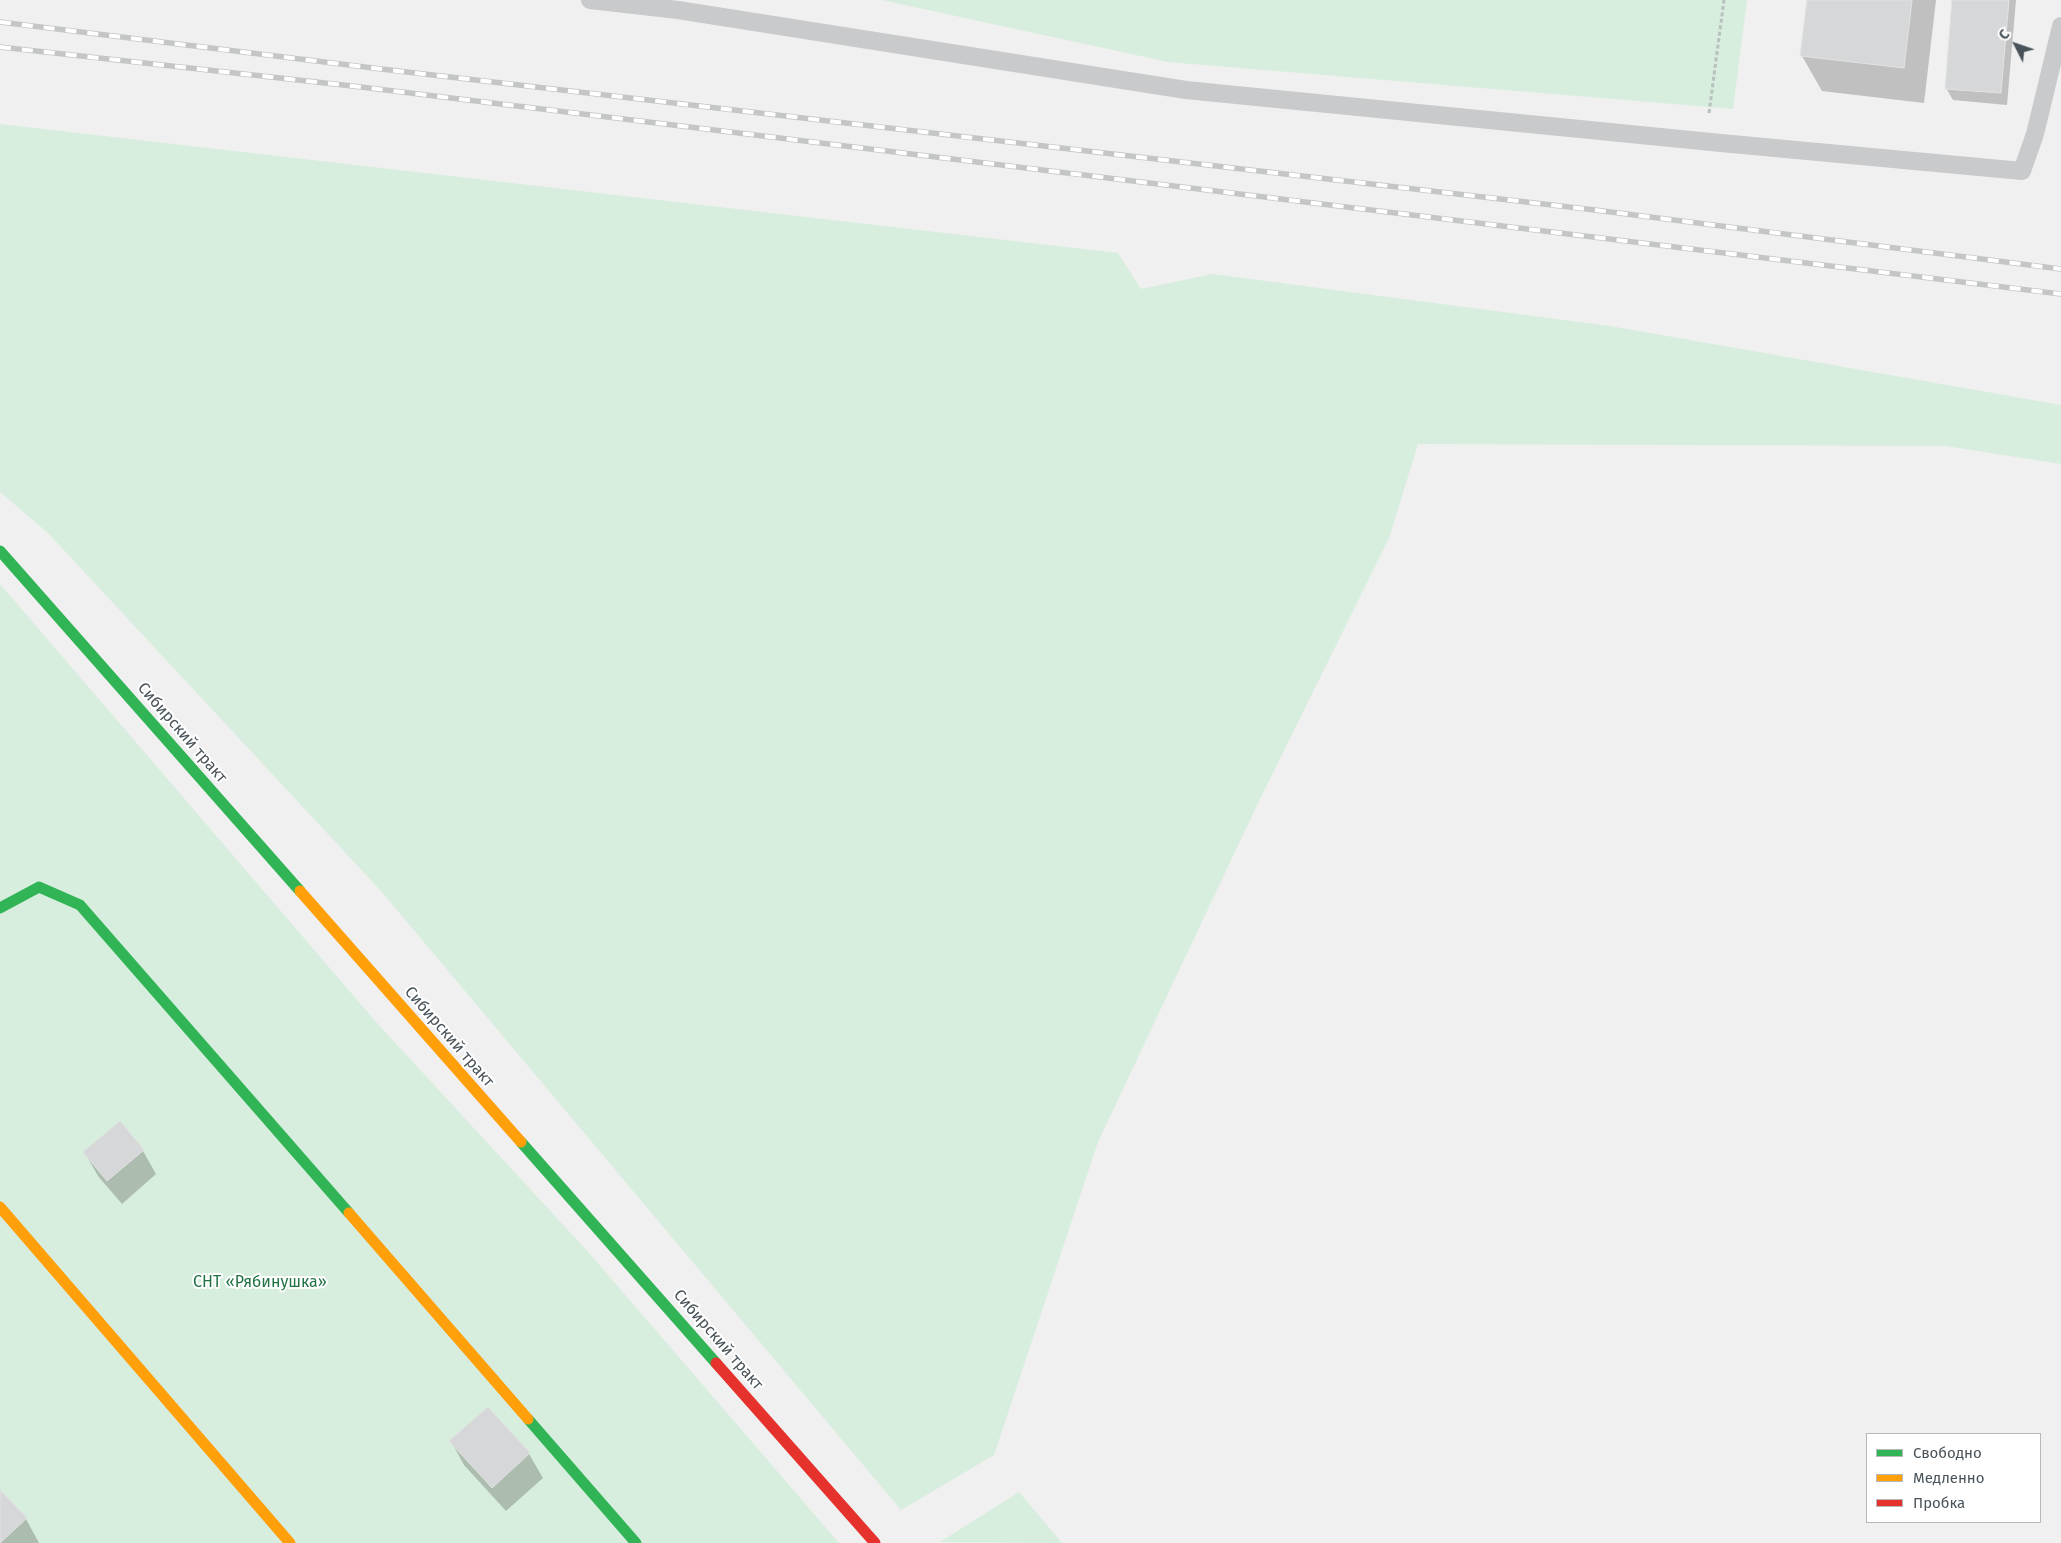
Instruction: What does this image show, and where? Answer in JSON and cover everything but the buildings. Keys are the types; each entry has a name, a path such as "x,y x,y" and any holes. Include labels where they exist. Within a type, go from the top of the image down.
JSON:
{"street":[{"name":"Сибирский тракт","path":"0,551 875,1543"},
{"path":"0,908 39,887 80,905 636,1543"},
{"path":"0,1207 290,1543"}],"lane":[{"path":"590,0 678,10 1186,90 2022,171 2035,134 2061,26"}],"path":[{"path":"1720,143 1709,113 1724,0"}],"green space":[{"path":"882,0 1747,0 1733,109 1168,62"},
{"path":"0,124 1118,253 1141,289 1212,274 1610,326 2061,405 2061,464 1946,446 1418,444 1389,538 1258,803 1098,1142 994,1455 901,1510 381,891 48,533 0,492"},
{"name":"СНТ «Рябинушка»","path":"0,584 376,1022 590,1254 839,1543 0,1543"},
{"path":"1019,1492 1062,1543 940,1542"}],"railway":[{"path":"0,22 381,69 1595,210 2061,269"},
{"path":"0,47 361,87 2061,294"}],"traffic: fast":[{"path":"0,551 300,891"},
{"path":"0,908 39,887 80,905 349,1213"},
{"path":"521,1142 716,1363"},
{"path":"528,1419 636,1543"}],"traffic: slow":[{"path":"300,891 521,1142"},
{"path":"0,1207 290,1543"},
{"path":"349,1213 528,1419"}],"traffic: jam":[{"path":"716,1363 875,1543"}]}
